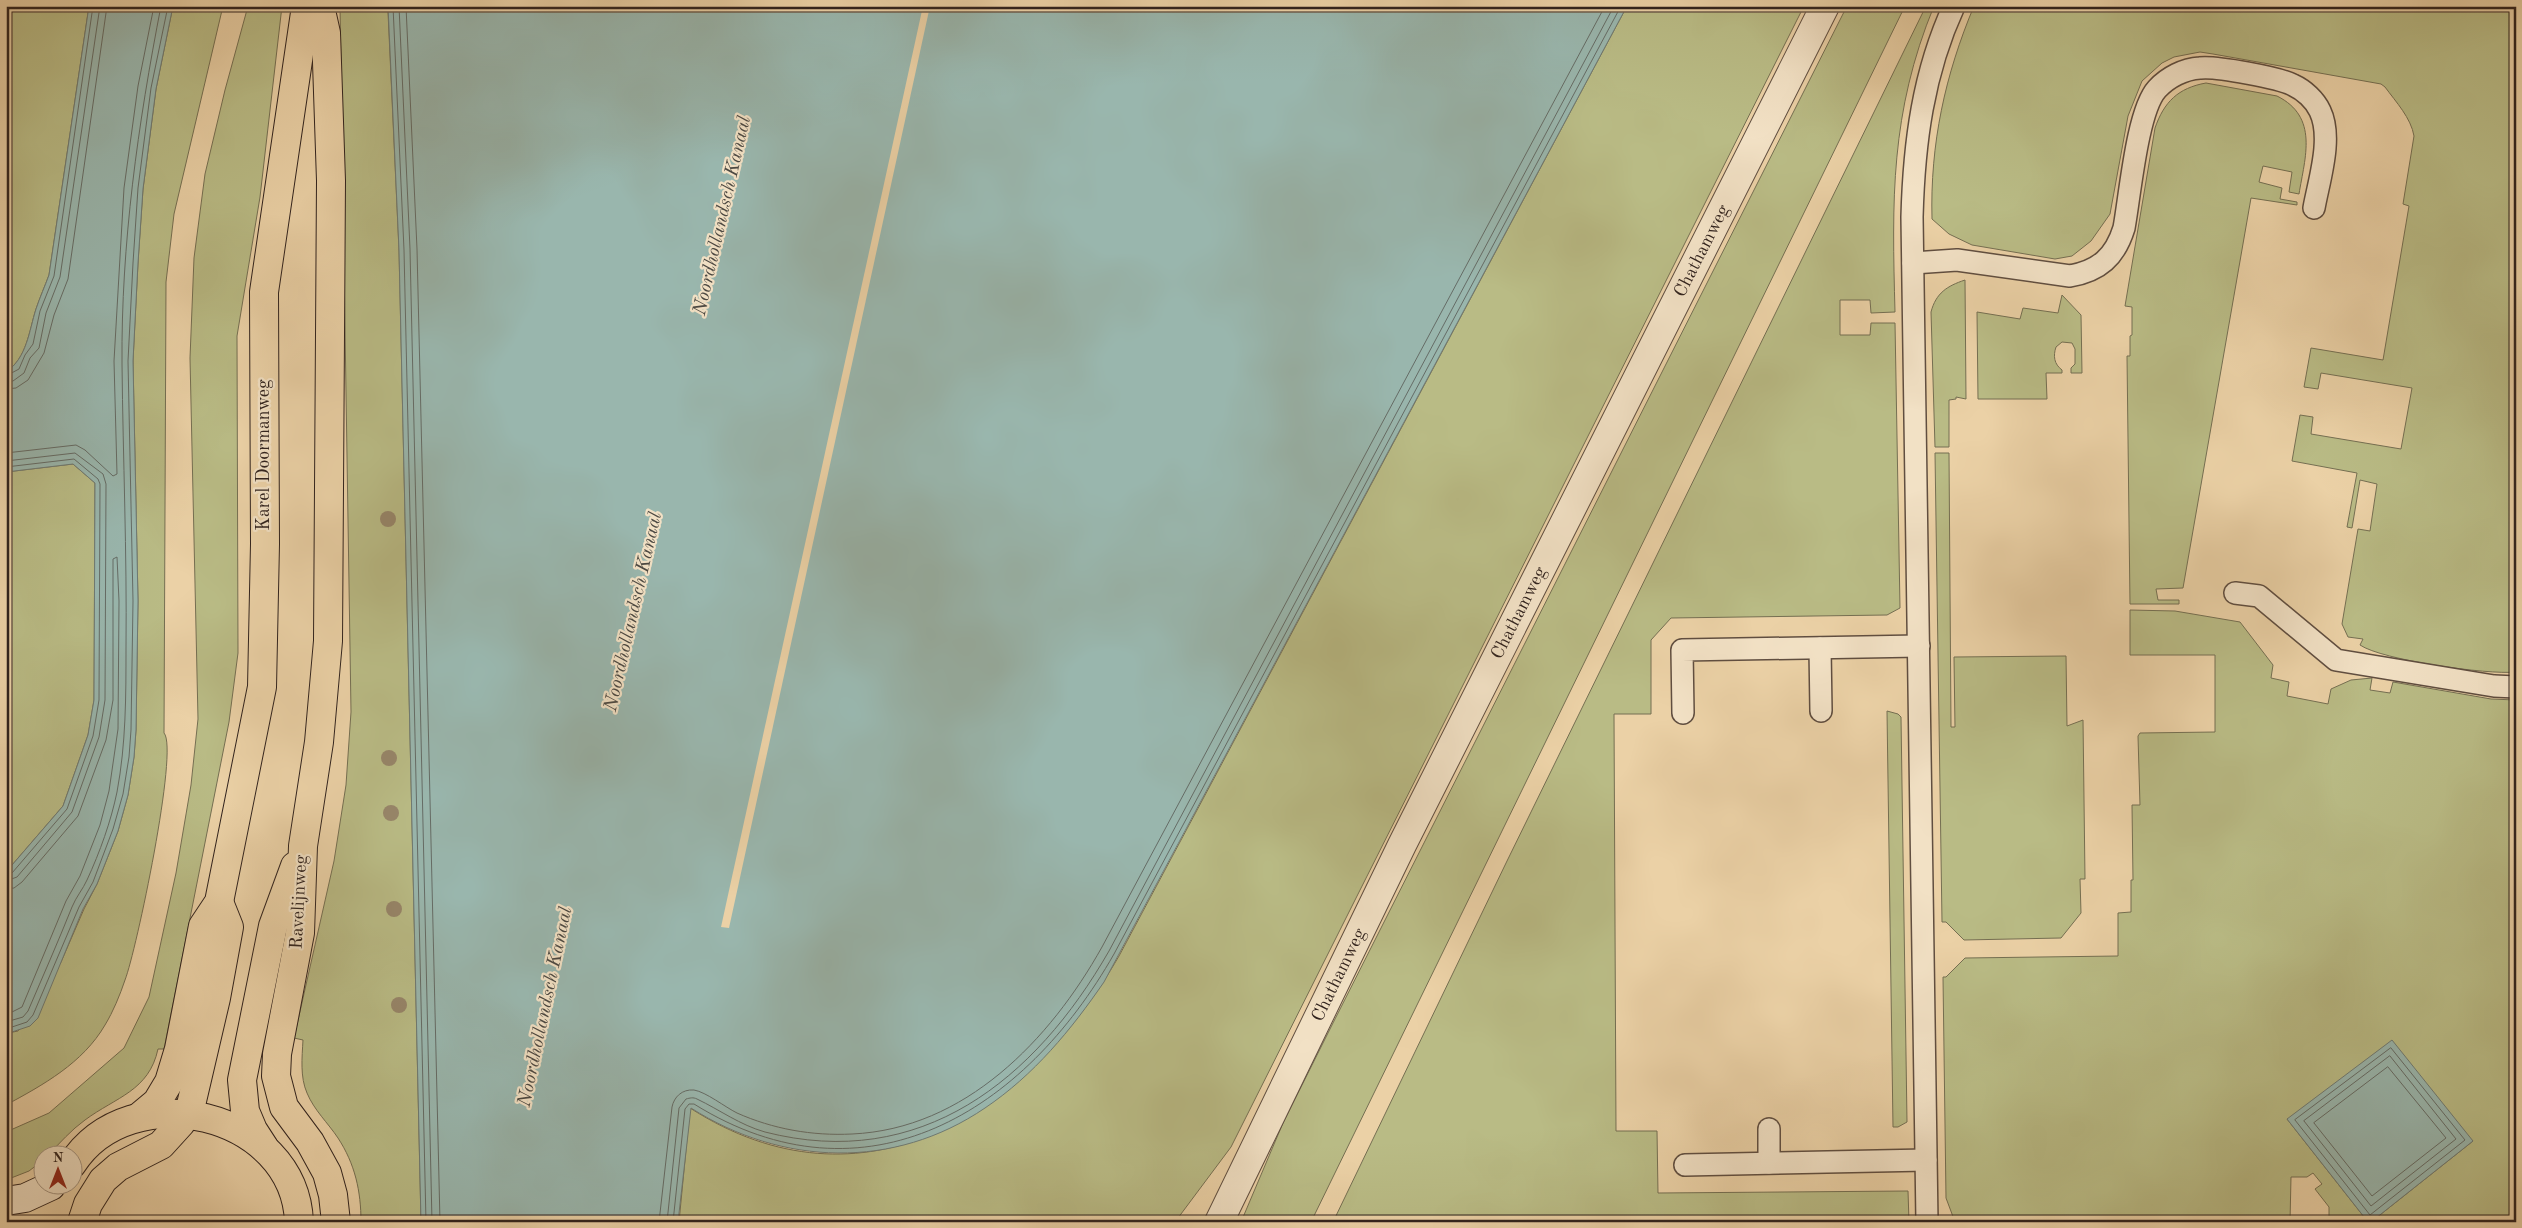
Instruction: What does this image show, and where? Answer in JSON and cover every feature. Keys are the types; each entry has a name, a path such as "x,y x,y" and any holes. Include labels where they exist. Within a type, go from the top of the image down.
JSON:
{"main road":[{"name":"Karel Doormanweg","path":"219,902 262,687 264,632 264,292 306,6"},
{"path":"303,846 319,742 328,641 331,181 326,33 320,6"},
{"name":"Ravelijnweg","path":"264,1147 253,1130 245,1111 242,1091 243,1070 273,926 303,846"},
{"name":"Ravelijnweg","path":"303,846 300,933 277,1054 276,1076 284,1107 310,1142 324,1167 333,1195 336,1222"},
{"path":"82,1222 88,1204 103,1180 118,1167 162,1145 186,1115 194,1094 228,926 219,902"},
{"path":"138,1117 157,1102 169,1082 179,1049 203,926 219,902"},
{"path":"82,1152 94,1138 115,1124 138,1117 186,1115 228,1125 247,1134 276,1159 290,1180 296,1196 299,1222"}],"street":[{"name":"Chathamweg","path":"1213,1221 1826,6"},
{"path":"6,1201 25,1198 32,1195"}],"lane":[{"path":"1927,1222 1913,188 1918,130 1935,54 1954,6"},
{"path":"1913,264 1957,260 2070,276 2085,273 2099,267 2111,256 2122,236 2142,119 2152,96 2168,78 2182,71 2200,68 2280,80 2292,84 2314,101 2321,112 2325,143 2314,208"},
{"path":"2235,593 2259,596 2336,660 2494,686 2516,687"},
{"path":"1683,713 1682,650 1919,646"},
{"path":"1820,648 1821,711"},
{"path":"1770,1129 1770,1163"},
{"path":"1685,1165 1926,1160"}],"green space":[{"path":"6,6 89,6 49,275 23,352 6,372"},
{"path":"173,6 223,6 174,214 166,282 164,733 167,747 166,774 161,811 138,932 121,992 111,1015 96,1039 74,1062 48,1081 6,1105 6,1040 8,1039 8,1033 18,1031 61,962 97,884 118,831 128,795 134,757 138,601 133,361 138,263 143,189 156,89"},
{"path":"248,6 282,6 260,197 237,336 238,653 229,722 164,1049 158,1049 154,1063 147,1075 130,1092 80,1124 57,1146 32,1146 32,1169 6,1180 6,1132 49,1113 124,1048 149,997 176,873 191,785 198,719 190,358 194,258 205,174"},
{"path":"340,6 388,6 399,250 421,1222 361,1222 360,1199 353,1168 338,1138 317,1111 307,1093 302,1074 303,1040 294,1038 334,861 346,785 351,712"},
{"path":"1627,6 1804,6 1231,1147 1175,1222 679,1222 690,1108 754,1140 817,1153 878,1150 935,1133 989,1103 1038,1062 1082,1012 1119,956"},
{"path":"1847,6 1905,6 1311,1222 1241,1222 1283,1123"},
{"path":"1926,6 1934,6 1909,83 1897,157 1894,194 1895,312 1871,313 1870,300 1840,300 1840,335 1870,335 1871,323 1895,323 1900,608 1887,615 1671,618 1651,640 1651,714 1614,714 1616,1131 1657,1131 1658,1193 1908,1191 1909,1222 1333,1222 1507,861"},
{"path":"1974,6 2516,6 2516,672 2460,669 2411,661 2372,651 2360,645 2363,639 2348,637 2342,624 2358,529 2370,531 2377,484 2360,480 2352,528 2347,527 2357,473 2292,461 2300,415 2313,417 2311,434 2401,449 2412,388 2321,373 2318,389 2304,387 2311,348 2383,360 2409,206 2403,204 2414,136 2406,117 2385,87 2381,84 2200,52 2174,57 2162,63 2142,81 2128,116 2110,214 2091,241 2072,256 2055,259 1972,245 1949,234 1932,219 1932,191 1941,110 1955,58"},
{"path":"2206,83 2277,96 2290,105 2299,115 2304,126 2306,152 2304,166 2299,194 2289,192 2292,172 2263,166 2259,182 2282,188 2280,199 2297,202 2297,205 2251,198 2183,588 2156,589 2158,600 2179,600 2179,604 2130,604 2127,356 2130,356 2132,307 2125,306 2155,128 2163,111 2173,98 2187,88"},
{"path":"1965,280 1966,399 1956,397 1956,399 1949,400 1949,447 1935,447 1931,312 1933,305 1943,291"},
{"path":"2062,295 2081,315 2082,373 2071,373 2071,368 2075,364 2075,349 2072,343 2062,342 2056,347 2054,357 2062,373 2046,373 2047,399 1978,399 1977,312 2020,319 2023,308 2058,313"},
{"path":"1935,453 1949,453 1951,727 1955,727 1954,657 2066,656 2067,726 2083,720 2085,879 2080,879 2081,913 2061,938 1964,940 1946,922 1942,922"},
{"path":"73,464 95,483 94,700 88,735 63,806 6,872 6,472"},
{"path":"2130,610 2175,611 2240,622 2273,665 2271,678 2289,682 2287,696 2328,704 2331,689 2351,680 2372,678 2370,690 2390,693 2393,682 2491,699 2516,700 2516,1222 2371,1222 2473,1141 2287,1119 2368,1222 2329,1222 2329,1207 2315,1189 2322,1184 2313,1173 2307,1177 2291,1177 2290,1222 1955,1222 1946,1198 1943,977 1946,977 1965,958 2118,956 2118,913 2131,912 2131,880 2133,880 2132,805 2140,805 2138,736 2140,733 2215,732 2215,655 2130,655"},
{"path":"1887,711 1898,714 1901,717 1907,1122 1898,1127 1893,1127"}],"water":[{"path":"89,6 173,6 156,89 143,189 138,263 133,361 138,601 134,757 128,795 118,831 97,884 83,909 38,1018 30,1026 9,1033 8,1040 6,1040 6,872 63,806 88,735 94,700 95,483 73,464 6,472 6,372 23,352 49,275"},
{"name":"Noordhollandsch Kanaal","path":"388,6 1627,6 1104,982 1065,1034 1020,1081 985,1108 950,1128 913,1142 876,1151 838,1153 800,1150 763,1141 726,1127 691,1108 678,1222 421,1222 399,250"},
{"path":"2392,1040 2473,1141 2371,1222 2368,1222 2287,1119"}],"pier":[{"path":"923,6 930,6 729,928 721,927"}]}
